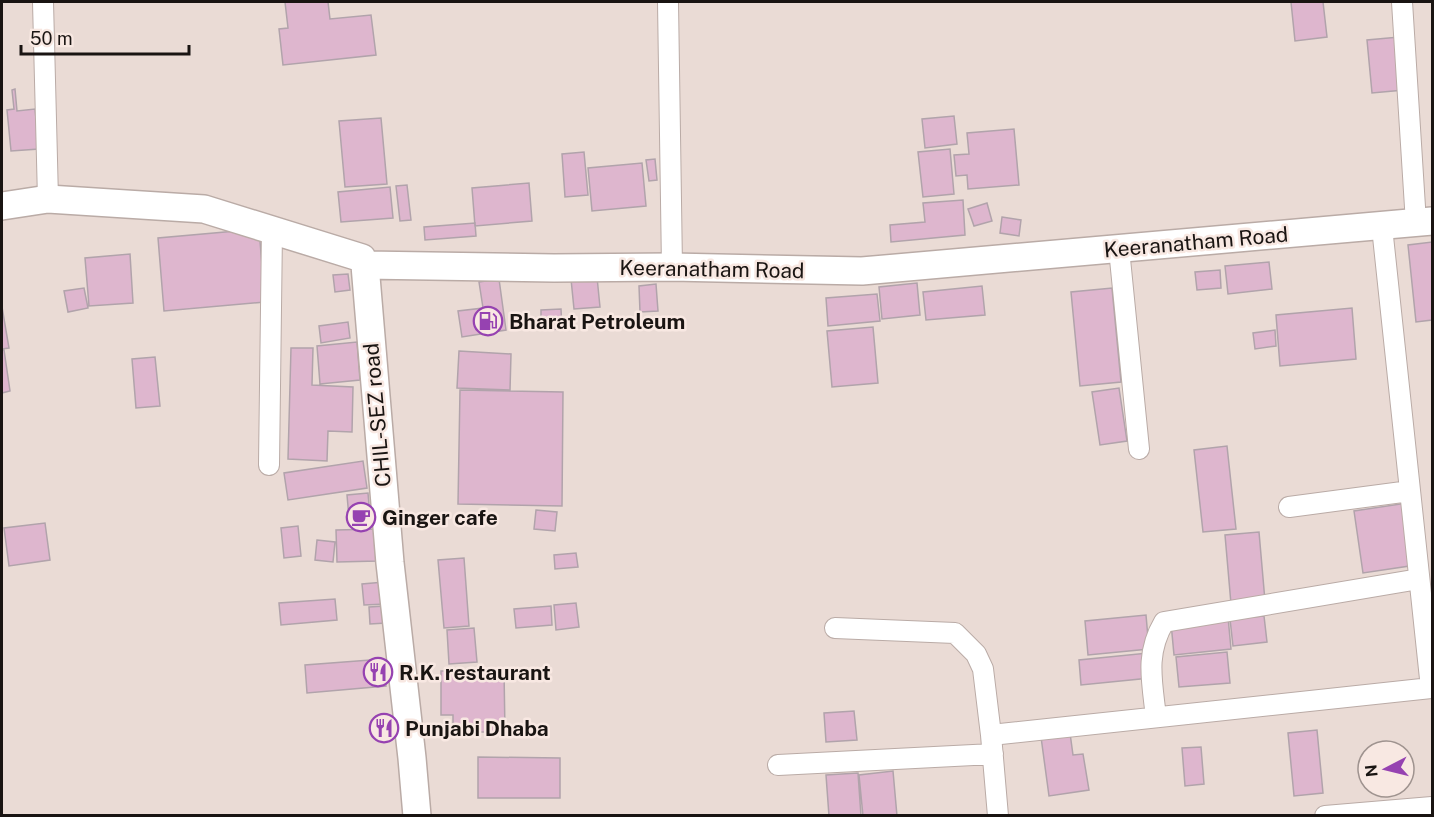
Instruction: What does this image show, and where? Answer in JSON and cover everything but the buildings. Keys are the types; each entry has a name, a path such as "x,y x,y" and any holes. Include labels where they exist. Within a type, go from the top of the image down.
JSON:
{"street":[{"path":"43,2 48,199"},
{"path":"668,2 672,267"},
{"path":"1402,2 1424,222"},
{"name":"Keeranatham Road","path":"2,206 48,199 204,209 362,258 365,265 554,268 672,267 862,271 1424,222"},
{"path":"778,765 992,744 1156,717 1431,688 1382,226"},
{"path":"269,465 272,230"},
{"path":"1119,249 1140,449"},
{"name":"CHIL-SEZ road","path":"365,265 390,563 417,816"},
{"path":"1289,507 1410,491"},
{"path":"1156,717 1151,653 1155,637 1164,622 1419,579"},
{"path":"835,628 955,633 976,654 983,669 998,816"},
{"path":"1325,816 1432,807"}],"place":[{"name":"Bharat Petroleum","path":"488,321"},
{"name":"Ginger cafe","path":"361,517"},
{"name":"R.K. restaurant","path":"378,672"},
{"name":"Punjabi Dhaba","path":"384,728"}]}
